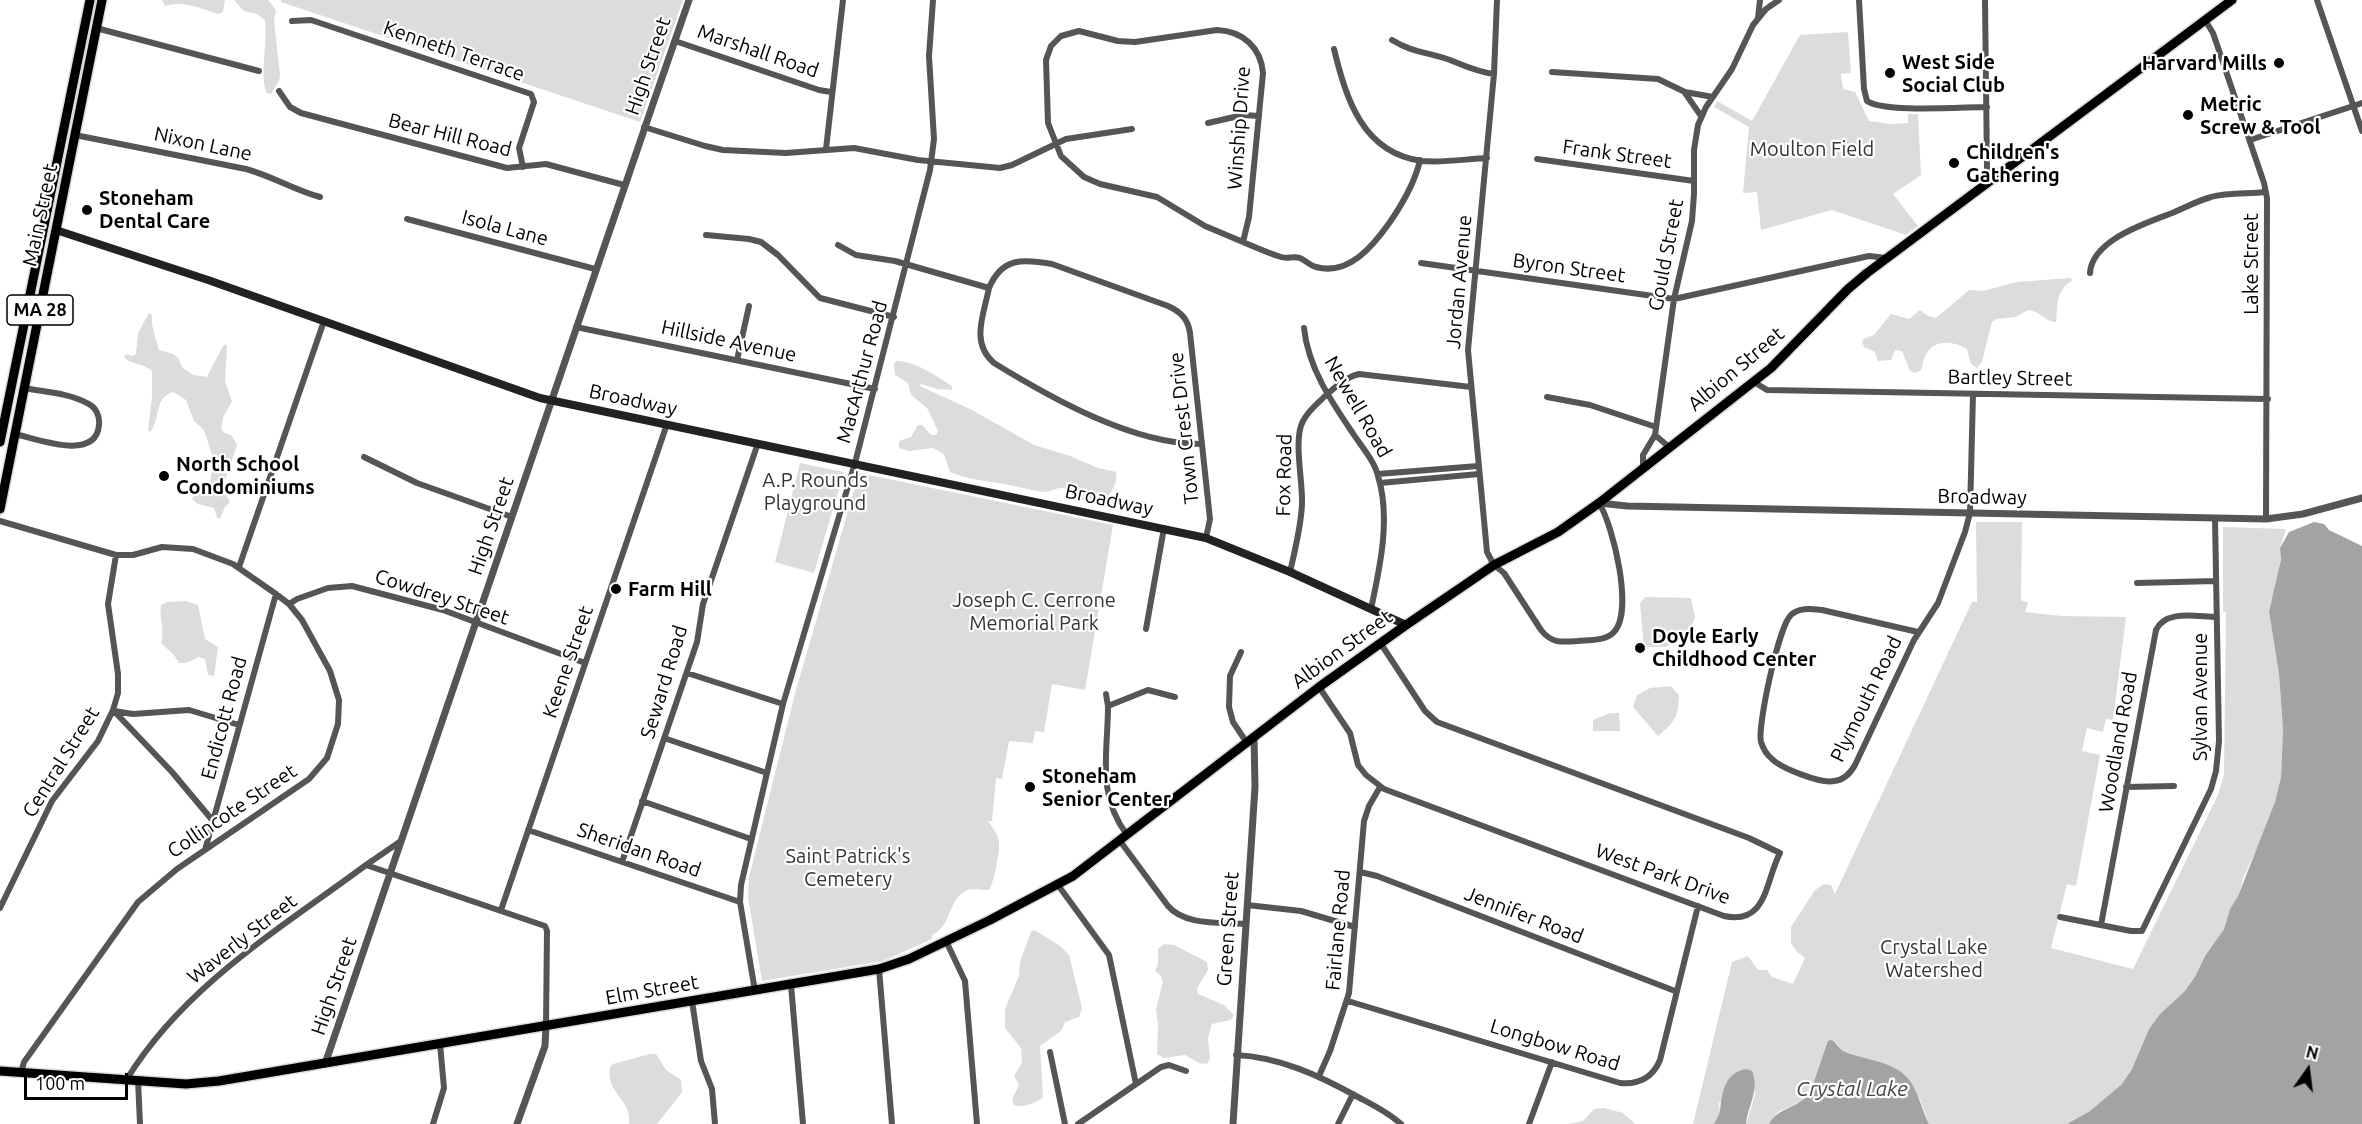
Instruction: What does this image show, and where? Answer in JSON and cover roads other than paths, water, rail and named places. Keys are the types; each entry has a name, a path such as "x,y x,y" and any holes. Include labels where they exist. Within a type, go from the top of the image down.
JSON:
{"main road":[{"name":"Main Street","path":"0,442 90,0"},
{"name":"Main Street","path":"0,509 2,486 15,434 102,0"},
{"name":"Albion Street","path":"1251,740 1319,687 1494,565 1558,532 1599,503 1786,355 1848,289 1887,258 2232,0"},
{"name":"Broadway","path":"56,230 551,401 1206,538 1290,572 1406,625"},
{"name":"Elm Street","path":"0,1071 195,1084 325,1064 879,969 909,959 1058,885 1124,838 1251,740"}],"street":[{"name":"High Street","path":"325,1064 595,269 689,0"},
{"path":"826,149 843,0"},
{"name":"MacArthur Road","path":"755,991 740,890 783,705 855,463 894,317 931,161 933,140 929,56 933,0"},
{"name":"Jordan Avenue","path":"1494,565 1487,550 1468,337 1494,74 1497,0"},
{"path":"1758,19 1760,0"},
{"name":"Gould Street","path":"1643,467 1642,455 1655,435 1674,299 1692,221 1694,142 1701,116 1732,69 1758,19 1779,0"},
{"path":"1859,0 1864,89 1867,101 1874,106 1890,107 1987,107"},
{"path":"1985,0 1987,168 1992,180"},
{"path":"2317,0 2362,131"},
{"name":"Kenneth Terrace","path":"292,21 311,20 531,94 534,102 519,148 523,167"},
{"name":"Lake Street","path":"2205,20 2213,33 2266,192 2268,399 2266,519"},
{"path":"96,28 259,71"},
{"name":"Winship Drive","path":"1243,242 1249,217 1263,78 1262,63 1253,46 1237,34 1217,30 1128,42 1082,32 1071,32 1055,40 1047,56 1048,119 1055,144 1064,160 1089,180 1157,197 1205,226 1243,242 1279,256 1299,257 1314,267 1326,268 1344,266 1364,253 1384,230 1407,194 1420,160"},
{"name":"Marshall Road","path":"675,40 819,90 831,92"},
{"path":"1392,40 1409,50 1494,74"},
{"path":"1334,48 1347,98 1365,129 1392,150 1420,160 1486,158"},
{"path":"1552,72 1658,79 1685,92 1713,97"},
{"name":"Bear Hill Road","path":"279,92 290,107 301,113 507,168 546,164 624,185"},
{"path":"1685,92 1701,116"},
{"path":"2250,140 2362,103"},
{"path":"1208,123 1243,115 1259,116"},
{"path":"644,127 723,150 786,153 826,149 863,149 931,161 1004,168 1068,138 1132,129"},
{"name":"Nixon Lane","path":"75,135 246,169 320,197"},
{"name":"Frank Street","path":"1537,159 1694,181"},
{"path":"2090,273 2095,258 2101,251 2119,236 2134,228 2211,197 2266,192"},
{"name":"Isola Lane","path":"406,219 595,269"},
{"path":"705,235 761,242 778,255 820,298 894,317"},
{"path":"838,245 856,255 907,265 989,288 979,338 983,351 994,363 1105,423 1161,438 1202,444"},
{"name":"Byron Street","path":"1421,263 1674,299 1869,256 1887,258"},
{"name":"Town Crest Drive","path":"989,288 997,274 1010,263 1024,260 1040,261 1067,268 1168,306 1184,316 1190,333 1210,519 1206,538"},
{"path":"736,360 749,306"},
{"path":"239,567 324,321"},
{"name":"Hillside Avenue","path":"576,327 875,389"},
{"name":"Newell Road","path":"1304,328 1312,361 1327,394 1378,474 1383,518 1382,547 1371,609"},
{"name":"Fox Road","path":"1290,572 1298,541 1302,506 1300,428 1311,410 1347,379 1359,374 1471,387"},
{"name":"Bartley Street","path":"1754,382 1767,390 2268,399"},
{"path":"15,434 65,445 81,446 92,441 99,427 98,414 89,404 24,388"},
{"name":"Plymouth Road","path":"1918,632 1829,611 1807,609 1791,614 1785,621 1780,635 1762,721 1760,737 1768,756 1782,765 1831,782 1846,777 1858,759 1918,632 1940,598 1970,513 1973,394"},
{"path":"1547,397 1590,405 1656,427"},
{"name":"Keene Street","path":"501,910 667,424"},
{"path":"1655,435 1669,447"},
{"name":"Seward Road","path":"622,862 698,639 703,604 758,443"},
{"path":"364,457 417,483 512,517"},
{"path":"1378,474 1478,466"},
{"path":"1380,483 1479,474"},
{"name":"Broadway","path":"1599,503 1627,506 2266,519 2303,514 2362,498"},
{"path":"1494,565 1503,573 1544,634 1557,642 1606,637 1614,632 1619,622 1623,589 1605,512 1599,503"},
{"name":"Sylvan Avenue","path":"2101,925 2141,931 2214,781 2219,741 2215,518"},
{"name":"Collincote Street","path":"0,521 116,555 133,555 162,547 181,547 208,553 239,567 289,604 312,636 330,671 337,693 339,715 332,746 324,763 309,779 169,875 133,908 24,1062 21,1072"},
{"path":"1146,629 1164,528"},
{"name":"Central Street","path":"0,908 52,801 98,741 113,710 118,693 118,674 108,604 116,555"},
{"path":"2137,583 2216,581"},
{"name":"Cowdrey Street","path":"289,604 328,588 346,585 443,610 475,624 585,663"},
{"name":"Endicott Road","path":"205,851 276,594"},
{"name":"Woodland Road","path":"2101,925 2148,667 2158,625 2168,617 2217,616"},
{"name":"West Park Drive","path":"1319,687 1350,734 1358,765 1380,787 1732,917 1751,913 1764,898 1771,872 1780,853 1749,838 1440,724 1427,713 1381,644"},
{"path":"1241,652 1230,676 1229,706 1233,722 1251,740"},
{"path":"687,672 783,705"},
{"path":"1108,706 1148,690 1175,697"},
{"path":"1106,694 1108,706 1105,785 1124,838 1168,906 1176,914 1190,919 1245,924"},
{"path":"113,710 134,714 189,710 239,725"},
{"path":"113,710 172,772 213,821"},
{"path":"664,738 767,773"},
{"name":"Green Street","path":"1233,1124 1256,765 1251,740"},
{"path":"2126,787 2174,786"},
{"name":"Fairlane Road","path":"1319,1076 1348,1001 1364,820 1366,811 1380,787"},
{"path":"642,801 751,839"},
{"name":"Sheridan Road","path":"528,830 740,902"},
{"name":"Waverly Street","path":"127,1079 178,1014 210,982 401,841"},
{"path":"366,865 543,924 547,929 545,1046 517,1124"},
{"name":"Jennifer Road","path":"1360,872 1377,876 1675,991"},
{"path":"1058,885 1109,955 1136,1084"},
{"path":"1246,905 1301,911 1356,927"},
{"name":"Longbow Road","path":"1348,1001 1620,1083 1632,1083 1645,1079 1653,1072 1660,1060 1675,991 1698,906"},
{"path":"2060,917 2101,925"},
{"path":"946,941 964,981 977,1124"},
{"path":"879,969 892,1124"},
{"path":"791,985 803,1124"},
{"path":"692,1001 701,1061 712,1089 715,1124"},
{"path":"433,1124 444,1088 440,1044"},
{"path":"1050,1052 1065,1124"},
{"path":"1236,1055 1270,1060 1319,1076 1386,1112 1401,1124"},
{"path":"1529,1124 1552,1062"},
{"path":"1078,1124 1165,1065 1186,1071"},
{"path":"138,1080 140,1124"},
{"path":"1338,1124 1353,1094"}],"water":[{"path":"2314,522 2324,524 2329,530 2362,546 2362,1124 2067,1124 2090,1111 2122,1084 2132,1069 2149,1029 2160,1014 2185,991 2196,975 2205,956 2224,929 2230,909 2238,896 2275,802 2281,777 2283,729 2279,674 2269,611 2281,560 2280,548 2289,532"},
{"name":"Crystal Lake","path":"1831,1040 1845,1052 1889,1065 1904,1074 1916,1091 1929,1124 1769,1124 1778,1114 1800,1102 1810,1093 1828,1041"},
{"name":"Crystal Lake","path":"1746,1069 1752,1071 1755,1085 1746,1124 1714,1124 1720,1113 1723,1091 1729,1079 1739,1071"}],"place":[{"name":"Harvard Mills","path":"2279,63"},
{"name":"West Side Social Club","path":"1890,73"},
{"name":"Metric Screw & Tool","path":"2188,115"},
{"name":"Children's Gathering","path":"1954,163"},
{"name":"Stoneham Dental Care","path":"87,210"},
{"name":"North School Condominiums","path":"164,476"},
{"name":"Farm Hill","path":"616,589"},
{"name":"Doyle Early Childhood Center","path":"1640,648"},
{"name":"Stoneham Senior Center","path":"1030,787"}],"park label":[{"name":"Moulton Field","path":"1812,149"},
{"name":"A.P. Rounds Playground","path":"815,492"},
{"name":"Joseph C. Cerrone Memorial Park","path":"1034,612"},
{"name":"Saint Patrick's Cemetery","path":"848,868"},
{"name":"Crystal Lake Watershed","path":"1934,958"}]}
